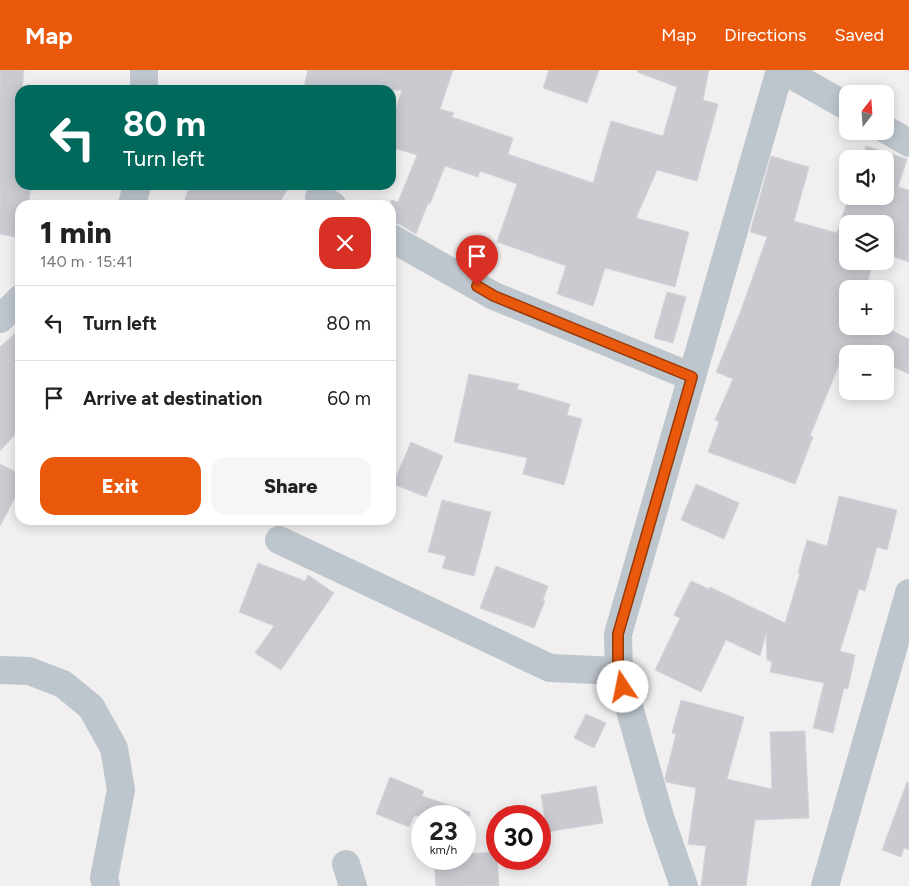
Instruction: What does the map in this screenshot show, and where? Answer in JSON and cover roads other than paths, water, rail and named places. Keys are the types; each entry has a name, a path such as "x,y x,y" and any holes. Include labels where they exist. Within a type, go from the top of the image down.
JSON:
{"street":[{"path":"144,70 144,85"},
{"path":"684,886 660,817 618,671 618,634 782,70 839,102"},
{"path":"894,134 909,143"},
{"path":"396,241 494,296 692,377"},
{"path":"0,319 15,304"},
{"path":"279,540 550,668 618,671"},
{"path":"825,886 909,593"},
{"path":"0,670 29,671 63,684 91,707 114,748 121,790 104,878 106,886"}]}
